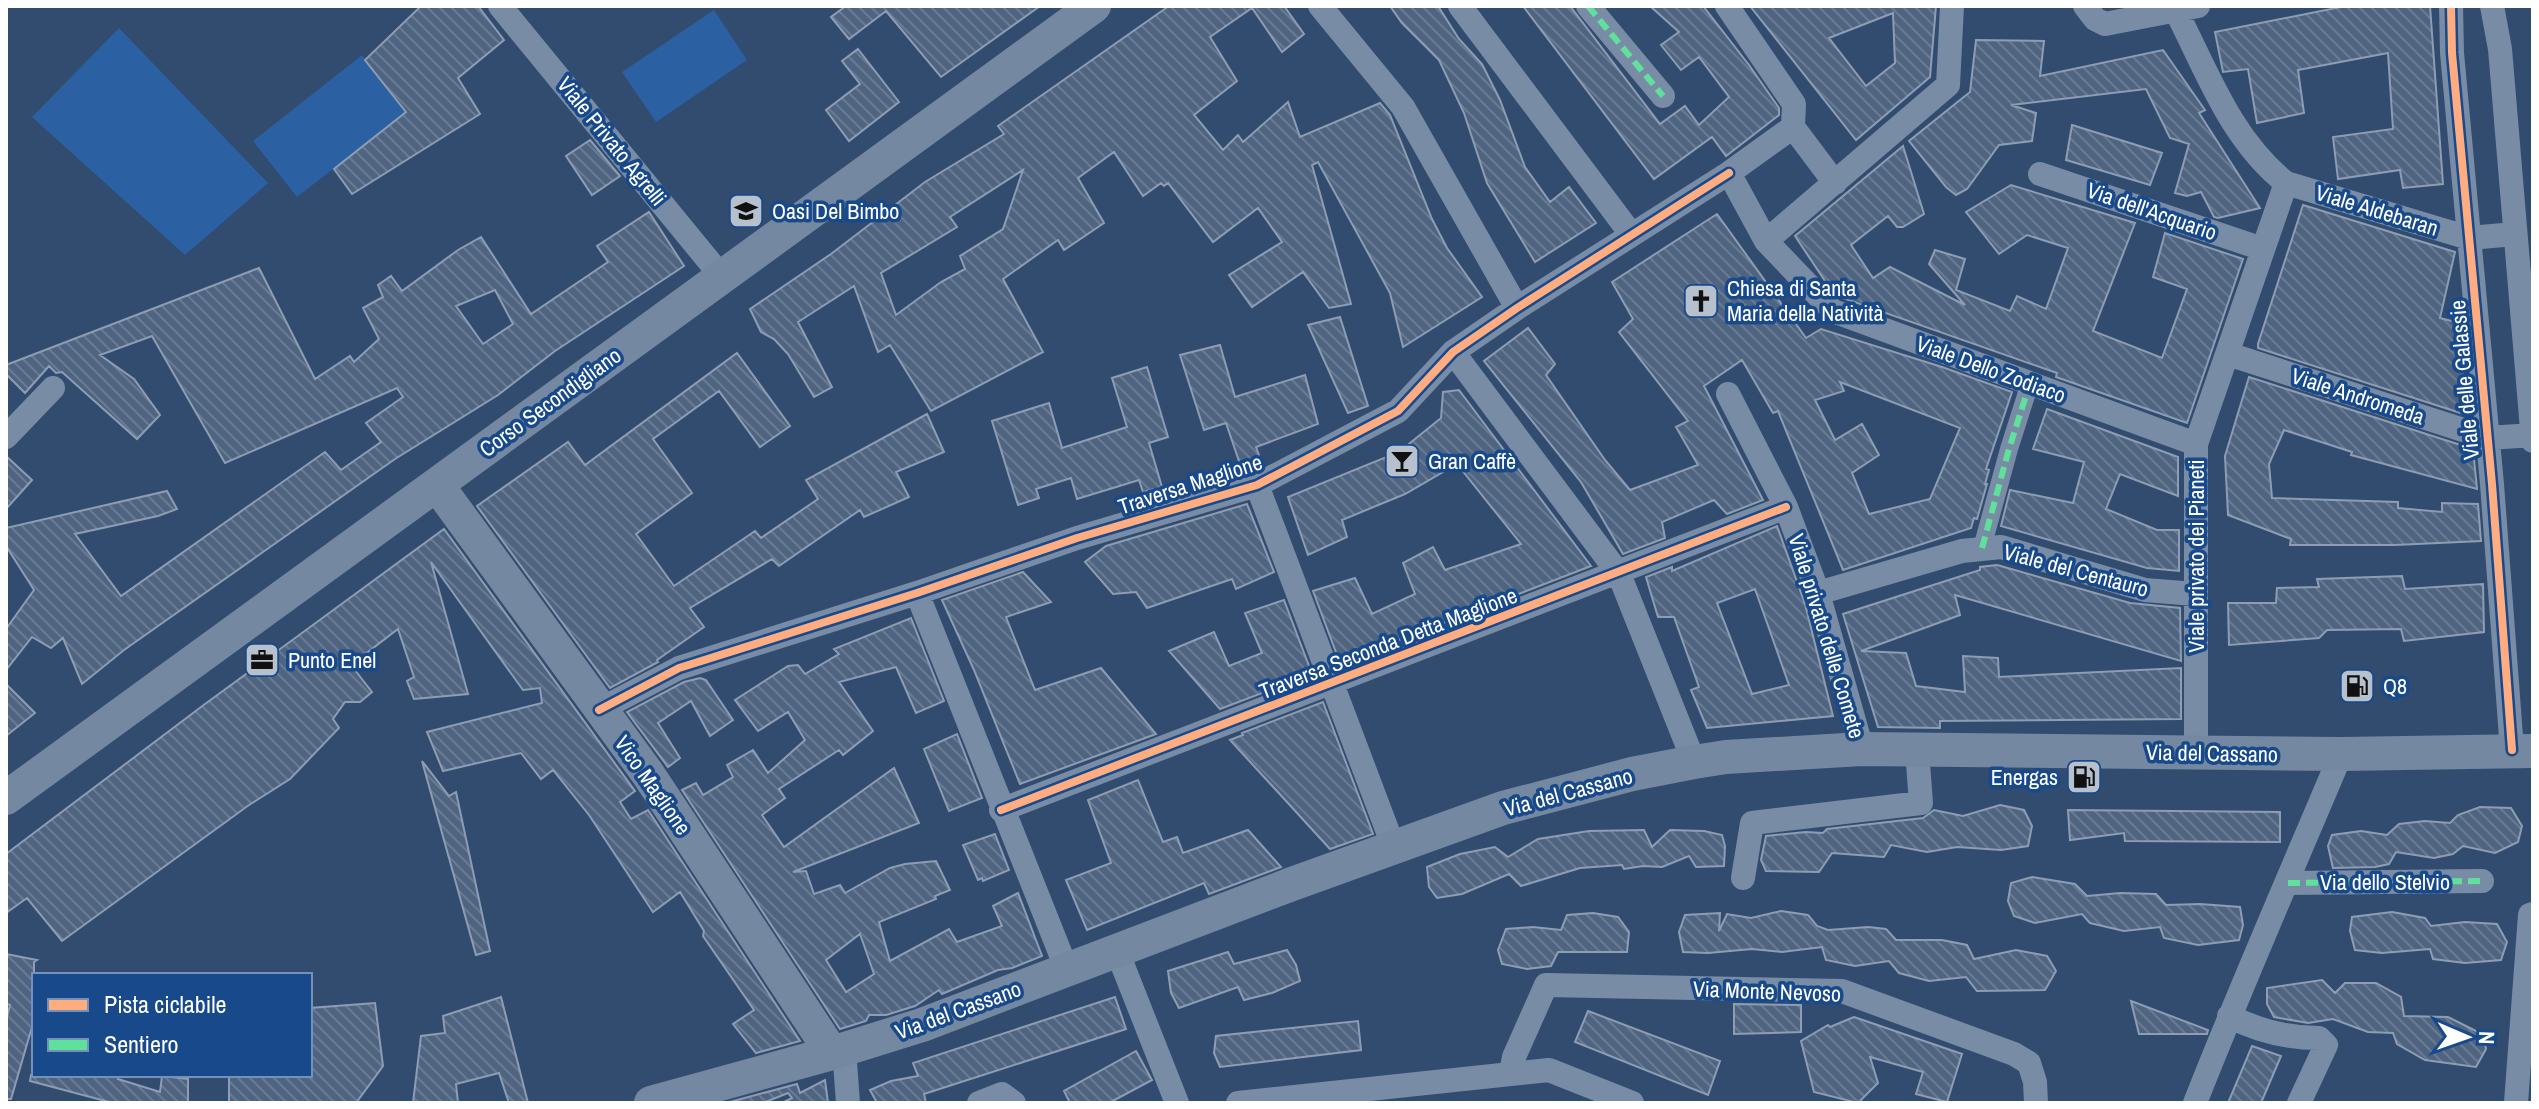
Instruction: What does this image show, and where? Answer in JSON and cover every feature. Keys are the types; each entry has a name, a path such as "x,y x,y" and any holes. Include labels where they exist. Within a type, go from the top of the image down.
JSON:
{"main road":[{"name":"Corso Secondigliano","path":"6,798 1094,6"},
{"name":"Vico Maglione","path":"437,485 656,787 838,1051"},
{"name":"Via del Cassano","path":"651,1103 922,1025 1503,808 1694,762 1726,757 1862,749 2341,754 2522,750"}],"street":[{"name":"Viale Privato Agrelli","path":"500,6 722,277"},
{"path":"1320,6 1403,107 1517,308"},
{"path":"1460,6 1631,234"},
{"path":"1588,6 1663,96"},
{"path":"1727,6 1794,104 1793,127 1835,183"},
{"path":"1766,241 1948,85 1952,6"},
{"path":"2085,6 2095,19 2105,24 2187,8 2238,131 2267,168 2286,183"},
{"name":"Viale delle Galassie","path":"2451,6 2452,53 2488,438 2522,750"},
{"name":"Viale delle Galassie","path":"2488,438 2533,438 2492,6"},
{"name":"Viale delle Galassie","path":"2497,34 2500,6"},
{"name":"Traversa Maglione","path":"599,710 679,668 917,593 1077,538 1257,485 1398,411 1453,352 1729,173 1793,127"},
{"name":"Viale Dello Zodiaco","path":"1729,173 1766,241 1833,311 2196,444"},
{"name":"Via dell'Acquario","path":"2040,174 2263,249"},
{"name":"Viale Aldebaran","path":"2286,183 2469,238"},
{"name":"Viale privato dei Pianeti","path":"2196,753 2196,444 2286,183"},
{"path":"2469,238 2515,234"},
{"path":"1453,352 1619,574 1694,762"},
{"name":"Viale Andromeda","path":"2228,354 2488,438"},
{"path":"1982,548 2030,383"},
{"path":"6,437 53,388"},
{"name":"Viale privato delle Comete","path":"1728,394 1786,507 1818,593 1862,749"},
{"path":"1257,485 1394,848"},
{"name":"Traversa Seconda Detta Maglione","path":"1001,810 1786,507"},
{"name":"Viale del Centauro","path":"1818,593 1962,551 2001,547 2145,590 2195,594"},
{"path":"917,593 1067,970"},
{"path":"1743,878 1752,823 1921,803 1917,750"},
{"name":"Via dello Stelvio","path":"2195,1103 2341,754"},
{"name":"Via dello Stelvio","path":"2288,883 2482,881"},
{"path":"2516,1103 2530,915 2533,914"},
{"path":"1117,951 1177,1103"},
{"name":"Via Monte Nevoso","path":"1511,1073 1514,1057 1546,985 1842,991 2014,1054 2029,1063 2035,1082 2036,1103"},
{"path":"2229,1016 2252,1028 2296,1038 2319,1038 2326,1045 2299,1103"},
{"path":"838,1051 848,1103"},
{"path":"1238,1103 1549,1070 1632,1103"},
{"path":"979,1103 1002,1094 1014,1103"}],"shaded area":[{"path":"714,10 747,60 656,122 622,72"},
{"path":"119,28 268,183 185,255 32,117"},
{"path":"362,55 406,112 297,197 253,141"}],"building":[{"path":"421,6 478,6 504,40 458,78 480,114 352,194 334,169 406,112 365,60"},
{"path":"846,6 1040,6 941,77 886,11 849,39 831,17"},
{"path":"1169,6 1284,6 1304,34 1282,52 1252,8 1210,37 1237,81 1194,115 1223,150 1238,135 1243,142 1288,102 1300,137 1380,103 1390,115 1447,248 1482,297 1403,347 1390,293 1318,162 1312,165 1351,304 1329,308 1303,272 1252,307 1229,275 1282,242 1258,208 1213,242 1168,183 1164,186 1161,183 1143,196 1114,152 1078,178 1104,223 1064,250 1058,240 1003,279 1043,352 931,411 890,345 878,352 854,286 798,322 832,387 814,397 788,354 774,339 761,332 750,309 831,254 925,182 1004,134 998,126","holes":["1023,170 1003,229 960,256 965,269 941,282 896,315 881,273 957,227 950,217"]},
{"path":"1390,6 1438,6 1459,39 1482,64 1500,100 1525,167 1550,202 1569,187 1596,223 1535,262 1487,183 1464,113 1439,60 1402,23"},
{"path":"1523,6 1570,6 1660,124 1685,106 1699,125 1729,97 1699,57 1681,70 1661,45 1679,32 1650,6 1703,6 1779,108 1779,115 1726,156 1712,137 1654,179"},
{"path":"1750,6 1936,6 1930,77 1856,140","holes":["1893,13 1895,63 1866,86 1829,38"]},
{"path":"2346,6 2430,6 2443,184 2403,188 2400,170 2338,179 2333,137 2393,129 2388,53 2298,70 2304,113 2257,123 2248,69 2223,72 2215,32"},
{"path":"1976,40 2044,41 2040,76 2163,50 2205,110 2199,113 2260,208 2218,218 2214,217 2201,192 2187,196 2175,193 2189,144 2170,138 2146,89 2011,105 2036,113 2032,141 1999,145 1967,189 1956,195 1909,141 1970,92"},
{"path":"858,49 899,102 849,141 826,110 860,84 842,61"},
{"path":"2072,125 2162,153 2150,185 2066,160"},
{"path":"590,140 620,176 592,195 566,156"},
{"path":"1903,146 1924,214 1903,227 1897,227 1888,216 1851,245 1873,278 1890,267 1965,305 1929,264 1935,250 1965,259 1956,290 2010,311 2017,296 2046,309 2068,248 2027,235 1999,254 1966,212 2011,185 2135,223 2093,331 2162,358 2187,289 2153,277 2165,233 2243,259 2187,423 2056,377 2057,373 1840,297 1825,281 1795,236"},
{"path":"2303,205 2455,252 2440,318 2459,323 2456,335 2460,342 2467,415 2258,348"},
{"path":"649,212 684,266 555,351 498,395 395,459 124,650 82,684 63,638 51,648 32,637 6,670 6,629 34,590 6,546 6,528 167,491 177,509 75,534 121,596 325,452 341,470 381,442 366,423 403,397 397,388 225,463 152,336 100,355 134,379 160,415 137,439 62,372 56,373 49,366 25,393 6,374 6,365 259,268 315,379 350,356 354,362 379,339 363,308 383,297 378,285 391,276 402,291 481,237 531,314 608,262 597,246","holes":["495,290 513,324 483,344 456,306"]},
{"path":"1717,214 1806,338 1821,329 2012,392 1986,469 1989,470 1987,484 1977,519 1974,518 1971,528 1843,570 1778,411 1773,413 1742,360 1704,386 1763,500 1727,514 1714,500 1662,522 1665,538 1623,554 1581,482 1484,361 1528,328 1555,364 1546,375 1605,460 1630,490 1698,465 1676,427 1688,421 1619,332 1633,319 1612,282","holes":["1840,382 1960,428 1930,499 1869,514 1852,473 1879,455 1862,424 1835,440 1815,400 1844,391"]},
{"path":"1340,317 1368,406 1348,413 1308,325"},
{"path":"1220,345 1235,397 1305,375 1318,424 1256,447 1260,458 1240,464 1226,423 1204,430 1180,355"},
{"path":"737,353 790,426 760,447 719,391 653,439 692,493 636,534 674,586 755,531 761,538 818,499 806,480 927,414 944,452 896,472 909,497 864,517 860,510 779,566 772,559 690,608 704,627 658,662 610,688 477,506 568,442 585,465"},
{"path":"1147,367 1168,437 1149,443 1162,487 1143,492 1139,480 1077,499 1071,478 1036,489 1039,498 1018,505 992,421 1049,403 1062,448 1127,427 1112,378"},
{"path":"2249,377 2473,449 2477,489 2351,455 2352,452 2284,430 2269,464 2272,498 2398,502 2398,508 2442,512 2442,503 2478,504 2481,541 2290,545 2291,539 2228,515 2225,456"},
{"path":"1459,390 1591,566 1340,663 1313,591 1355,578 1372,614 1415,594 1403,563 1433,547 1445,570 1521,544 1457,464 1405,494 1342,520 1347,537 1308,555 1288,497 1399,452 1441,418 1443,392"},
{"path":"2047,409 2178,457 2178,496 2120,474 2106,509 2157,530 2179,530 2179,571 2147,568 2001,526 2010,490 2073,503 2084,462 2033,449"},
{"path":"6,456 32,480 6,509"},
{"path":"1247,504 1274,572 1236,589 1232,579 1147,608 1136,592 1113,594 1085,562 1106,546"},
{"path":"1777,526 1805,604 1833,716 1707,728 1691,690 1699,687 1674,617 1658,617 1646,577 1672,567 1672,571","holes":["1755,589 1789,685 1752,694 1717,603"]},
{"path":"444,529 635,791 620,802 631,819 648,810 800,1041 756,1053 733,1024 754,1010 703,936 704,931 680,892 653,912 589,815 553,770 541,779 521,753 443,771 427,732 542,703 540,688 523,690 431,562 468,694 414,699 407,681 414,677 398,629 351,665 372,692 360,702 345,702 333,719 339,728 290,779 249,805 62,941 27,898 6,913 6,854"},
{"path":"1997,565 2130,603 2180,608 2181,661 1955,595 1960,615 1861,651 1906,653 1916,686 1965,692 1963,656 1998,658 1999,677 2181,668 2181,719 1940,721 1940,728 1878,727 1843,614 1980,570 1980,567"},
{"path":"1023,572 1051,602 1006,617 1035,690 1101,668 1156,734 1020,784 942,600"},
{"path":"2402,576 2405,589 2483,584 2484,632 2404,641 2401,629 2327,630 2319,638 2229,645 2228,603 2276,603 2277,588 2319,587 2317,579"},
{"path":"1284,600 1312,674 1220,709 1169,651 1214,632 1229,666 1262,653 1245,613"},
{"path":"911,618 944,701 916,713 896,667 839,682 873,731 843,755 839,750 779,789 785,798 762,815 784,847 894,768 919,823 793,872 806,871 814,894 840,885 845,893 890,868 936,861 950,890 935,896 936,899 879,922 890,961 949,929 957,942 1002,926 993,906 1018,893 1042,956 998,970 942,994 939,990 915,1006 886,1015 869,1015 866,1021 840,1029 682,790 696,783 703,795 733,777 727,765 753,750 768,773 805,740 788,712 758,731 735,700 788,666 798,665 805,674 839,654 834,649","holes":["860,934 874,974 846,992 826,960"]},
{"path":"700,678 706,680 733,720 710,736 691,701 658,723 680,758 668,767 627,712 684,682"},
{"path":"6,684 35,713 6,736"},
{"path":"1323,702 1373,834 1330,849 1230,740"},
{"path":"957,734 982,798 949,811 924,749"},
{"path":"422,761 449,796 456,792 490,951 476,955"},
{"path":"1138,780 1163,842 1177,837 1183,853 1248,830 1281,867 1209,894 1204,883 1087,930 1066,880 1111,863 1088,800"},
{"path":"2000,805 2024,810 2032,826 2028,846 2001,850 1957,847 1927,852 1891,845 1884,857 1832,853 1819,872 1766,871 1761,860 1766,836 1823,833 1827,829 1923,818 1934,810 1963,816"},
{"path":"2480,807 2511,808 2522,826 2518,842 2495,853 2463,846 2453,854 2434,858 2396,852 2389,864 2333,868 2328,846 2332,835 2361,831 2387,835 2399,824 2425,821 2450,823 2458,815"},
{"path":"2068,810 2280,812 2280,842 2125,841 2124,833 2070,840"},
{"path":"1644,830 1652,847 1670,830 1722,835 1724,866 1696,867 1689,856 1662,867 1624,869 1622,865 1580,868 1521,886 1509,874 1462,894 1437,898 1429,887 1427,867 1460,854 1495,847 1508,857 1538,839 1589,831"},
{"path":"995,834 1009,870 983,881 982,878 978,880 963,845"},
{"path":"2032,877 2075,884 2087,896 2156,894 2166,905 2240,907 2243,925 2239,940 2198,945 2164,938 2160,927 2124,931 2090,923 2082,914 2035,923 2014,916 2008,901 2011,883"},
{"path":"1781,911 1808,915 1817,926 1828,930 1868,927 1886,929 1896,940 1942,940 1967,945 1974,959 2016,950 2047,956 2056,971 2045,990 1977,991 1966,977 1929,981 1899,973 1889,961 1855,966 1826,960 1822,947 1782,952 1752,949 1683,952 1679,932 1685,915 1720,913 1719,931 1727,914 1751,918"},
{"path":"2392,912 2425,918 2431,926 2465,922 2497,924 2507,942 2501,960 2465,963 2433,959 2430,949 2382,953 2355,950 2350,931 2352,917"},
{"path":"1593,913 1618,917 1629,932 1627,952 1558,952 1551,966 1527,969 1502,964 1498,950 1506,929 1533,927 1561,930 1567,915"},
{"path":"1287,950 1296,965 1300,981 1272,993 1244,1000 1238,987 1179,1008 1171,993 1168,971 1228,952 1234,964"},
{"path":"6,954 37,960 32,973 32,1027 11,1099 6,1099 6,1021 10,1005 6,1004"},
{"path":"2322,980 2335,993 2345,983 2376,983 2401,997 2404,1016 2448,1017 2484,1035 2486,1049 2476,1067 2425,1060 2397,1044 2393,1033 2368,1032 2333,1019 2308,1023 2274,1017 2267,1004 2267,988"},
{"path":"501,997 528,1103 509,1103 499,1073 456,1084 458,1103 413,1103 421,1036 445,1033 443,1016"},
{"path":"1115,997 1126,1029 924,1094 926,1103 877,1103 870,1090 891,1081 918,1076 913,1063"},
{"path":"2131,1001 2208,1030 2207,1034 2139,1034"},
{"path":"375,1003 383,1066 356,1103 229,1103 229,1077 312,1077 312,1008"},
{"path":"1734,1004 1801,1005 1801,1032 1734,1034"},
{"path":"1588,1011 1720,1061 1708,1095 1575,1042"},
{"path":"1854,1017 1962,1054 1947,1102 1916,1094 1923,1072 1870,1057 1878,1083 1858,1103 1814,1092 1801,1041 1828,1025 1830,1027"},
{"path":"1358,1021 1361,1050 1220,1067 1214,1053 1216,1036"},
{"path":"2252,1046 2281,1056 2261,1103 2228,1103"},
{"path":"1136,1051 1152,1080 1109,1103 1070,1103 1064,1091"},
{"path":"31,1075 118,1077 160,1092 162,1077 188,1079 188,1103 113,1103 30,1081"},
{"path":"825,1080 828,1103 782,1103 792,1098 788,1093 763,1103 726,1103 797,1084 800,1093"}],"marked path":[{"path":"1588,6 1663,96"},
{"path":"1982,548 2030,383"},
{"path":"2288,883 2482,881"}],"cycle path":[{"path":"2451,6 2452,53 2492,484 2512,750"},
{"path":"599,710 679,668 917,593 1077,538 1257,485 1398,411 1453,352 1729,173"},
{"path":"1001,810 1786,507"}],"place":[{"name":"Oasi Del Bimbo","path":"746,211"},
{"name":"Chiesa di Santa Maria della Natività","path":"1701,301"},
{"name":"Gran Caffè","path":"1402,461"},
{"name":"Punto Enel","path":"262,660"},
{"name":"Q8","path":"2357,686"},
{"name":"Energas","path":"2084,777"}]}
